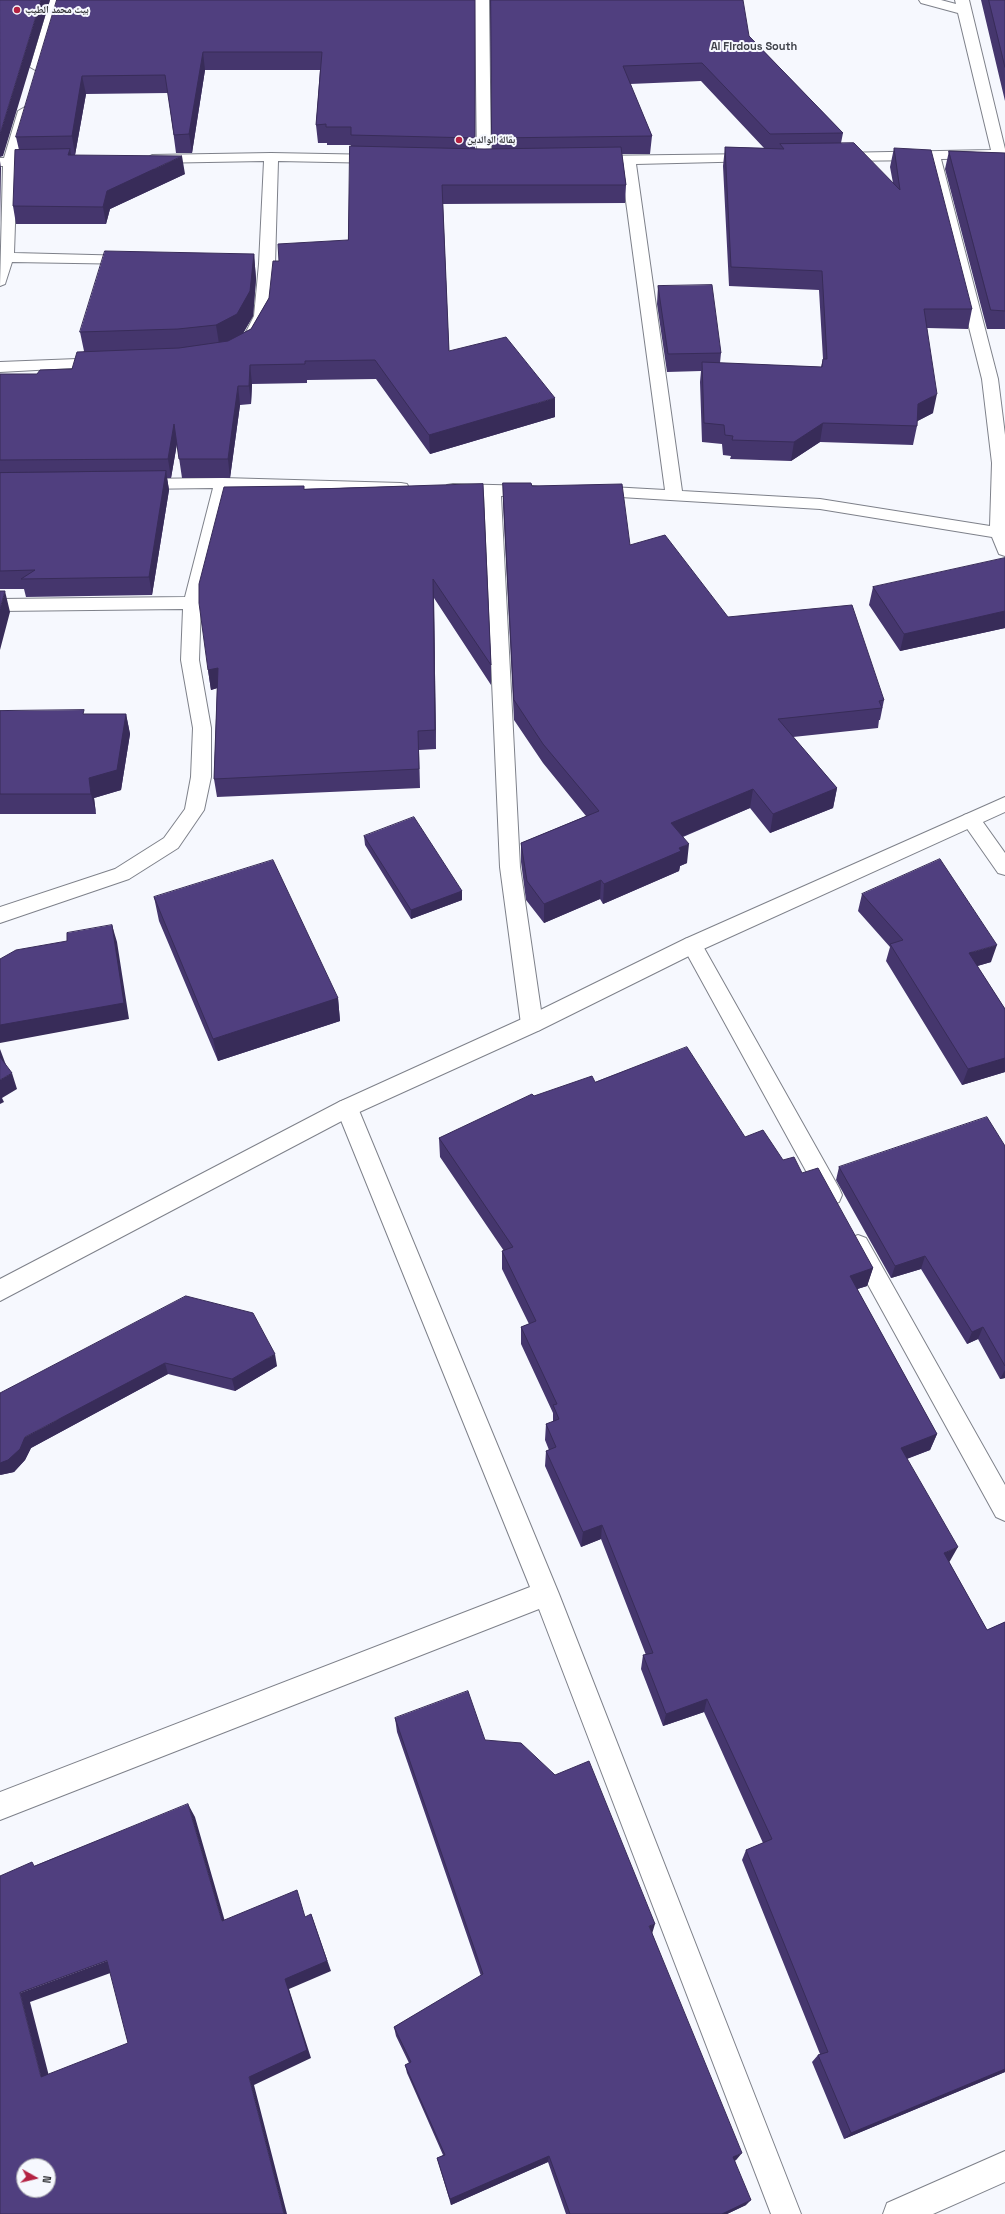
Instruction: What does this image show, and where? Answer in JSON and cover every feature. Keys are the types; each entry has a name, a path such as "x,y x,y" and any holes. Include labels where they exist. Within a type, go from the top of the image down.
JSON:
{"street":[{"path":"35,77 57,0"},
{"path":"482,0 484,162"},
{"path":"824,157 1002,154 963,5 926,0"},
{"path":"0,281 6,257 5,161 28,100"},
{"path":"933,156 990,379 1000,463 999,533 1005,550"},
{"path":"241,346 247,343 262,316 259,264 271,157"},
{"path":"137,159 271,157 397,160"},
{"path":"575,160 769,158"},
{"path":"5,161 58,160"},
{"path":"628,160 674,496"},
{"path":"468,161 499,161"},
{"path":"6,257 148,261"},
{"path":"0,367 119,363"},
{"path":"0,915 122,874 171,843 194,810 201,777 202,728 190,660 192,603 223,483"},
{"path":"119,484 223,483 417,489"},
{"path":"440,489 546,491"},
{"path":"492,490 510,867 532,1024"},
{"path":"577,491 820,504 999,533"},
{"path":"0,606 192,603"},
{"path":"0,1291 347,1108 532,1024 692,944 1005,804"},
{"path":"971,820 1005,868"},
{"path":"692,944 1005,1509"},
{"path":"347,1108 546,1594 786,2214"},
{"path":"0,1806 546,1594"},
{"path":"898,2214 1005,2166"}],"building":[{"path":"0,0 41,0 0,134"},
{"path":"57,0 475,0 475,138 351,135 351,127 326,127 326,124 316,125 322,52 203,52 189,134 174,135 165,75 82,76 72,136 16,137"},
{"path":"491,0 743,0 749,36 843,133 770,134 702,63 623,66 652,136 492,138"},
{"path":"989,0 1005,0 1005,67"},
{"path":"854,143 900,190 894,148 931,150 972,309 924,309 937,394 918,404 917,426 823,423 794,442 732,440 733,436 725,435 724,425 704,423 702,362 822,367 823,359 827,359 822,271 731,267 725,147 784,149 780,144"},
{"path":"350,146 484,149 621,147 626,185 442,185 449,351 506,337 555,398 429,435 375,360 305,361 305,364 250,365 249,386 238,386 228,459 179,459 174,424 168,459 0,460 0,374 37,374 40,370 72,369 77,352 179,348 228,341 251,329 269,298 273,261 279,261 278,244 348,240"},
{"path":"70,149 68,155 182,156 107,191 103,207 13,206 15,150"},
{"path":"949,151 1005,153 1005,311 991,310"},
{"path":"105,251 254,254 250,291 237,314 216,325 178,329 80,332"},
{"path":"712,285 721,353 668,354 658,286"},
{"path":"166,471 149,577 21,579 35,570 0,571 0,473"},
{"path":"503,483 531,483 532,486 622,484 630,545 665,535 728,617 852,605 884,700 879,701 882,708 778,719 837,788 773,814 753,789 671,823 689,844 679,848 681,851 604,884 601,880 544,904 527,881 521,843 599,811 543,744 514,700"},
{"path":"483,484 491,665 433,579 435,730 418,731 419,769 214,779 218,668 208,670 199,603 199,584 224,487 304,486 304,489"},
{"path":"1005,558 1005,611 904,634 873,587"},
{"path":"0,591 5,591 0,609"},
{"path":"84,710 83,714 126,714 117,770 89,778 91,794 0,794 0,711"},
{"path":"414,817 462,891 411,910 364,836"},
{"path":"940,859 997,945 969,953 1005,1009 1005,1058 968,1069 890,944 903,940 862,894"},
{"path":"273,860 338,998 213,1039 154,897"},
{"path":"112,925 124,1003 0,1025 0,959 16,950 67,941 67,933"},
{"path":"687,1047 745,1137 763,1130 783,1160 794,1157 802,1173 818,1168 873,1268 850,1276 937,1434 901,1448 958,1547 944,1553 987,1630 1005,1622 1005,2069 851,2133 818,2055 828,2052 746,1850 772,1839 707,1699 666,1714 643,1655 653,1653 602,1525 583,1532 546,1451 556,1447 546,1424 559,1419 553,1405 557,1404 521,1327 536,1321 502,1251 513,1247 439,1138 532,1094 534,1096 592,1076 595,1082"},
{"path":"0,1057 12,1073 0,1080"},
{"path":"987,1117 1005,1146 1005,1366 983,1327 972,1332 925,1256 895,1266 839,1167"},
{"path":"186,1296 253,1313 275,1354 232,1379 165,1363 25,1437 20,1449 8,1460 0,1463 0,1393"},
{"path":"468,1691 485,1740 521,1743 555,1775 589,1761 655,1924 649,1926 742,2153 733,2157 751,2200 722,2214 570,2214 549,2156 450,2199 437,2158 445,2155 405,2065 411,2062 394,2027 483,1974 395,1718"},
{"path":"188,1804 222,1921 297,1890 305,1917 311,1914 327,1961 285,1979 307,2050 249,2077 284,2214 0,2214 0,1876 32,1862 34,1866","holes":["107,1961 128,2043 41,2077 20,1993"]}],"place":[{"name":"بيت محمد الطيب","path":"17,10"},
{"name":"بقالة الوالدين","path":"459,140"}],"district":[{"name":"Al Firdous South","path":"754,47"}]}
